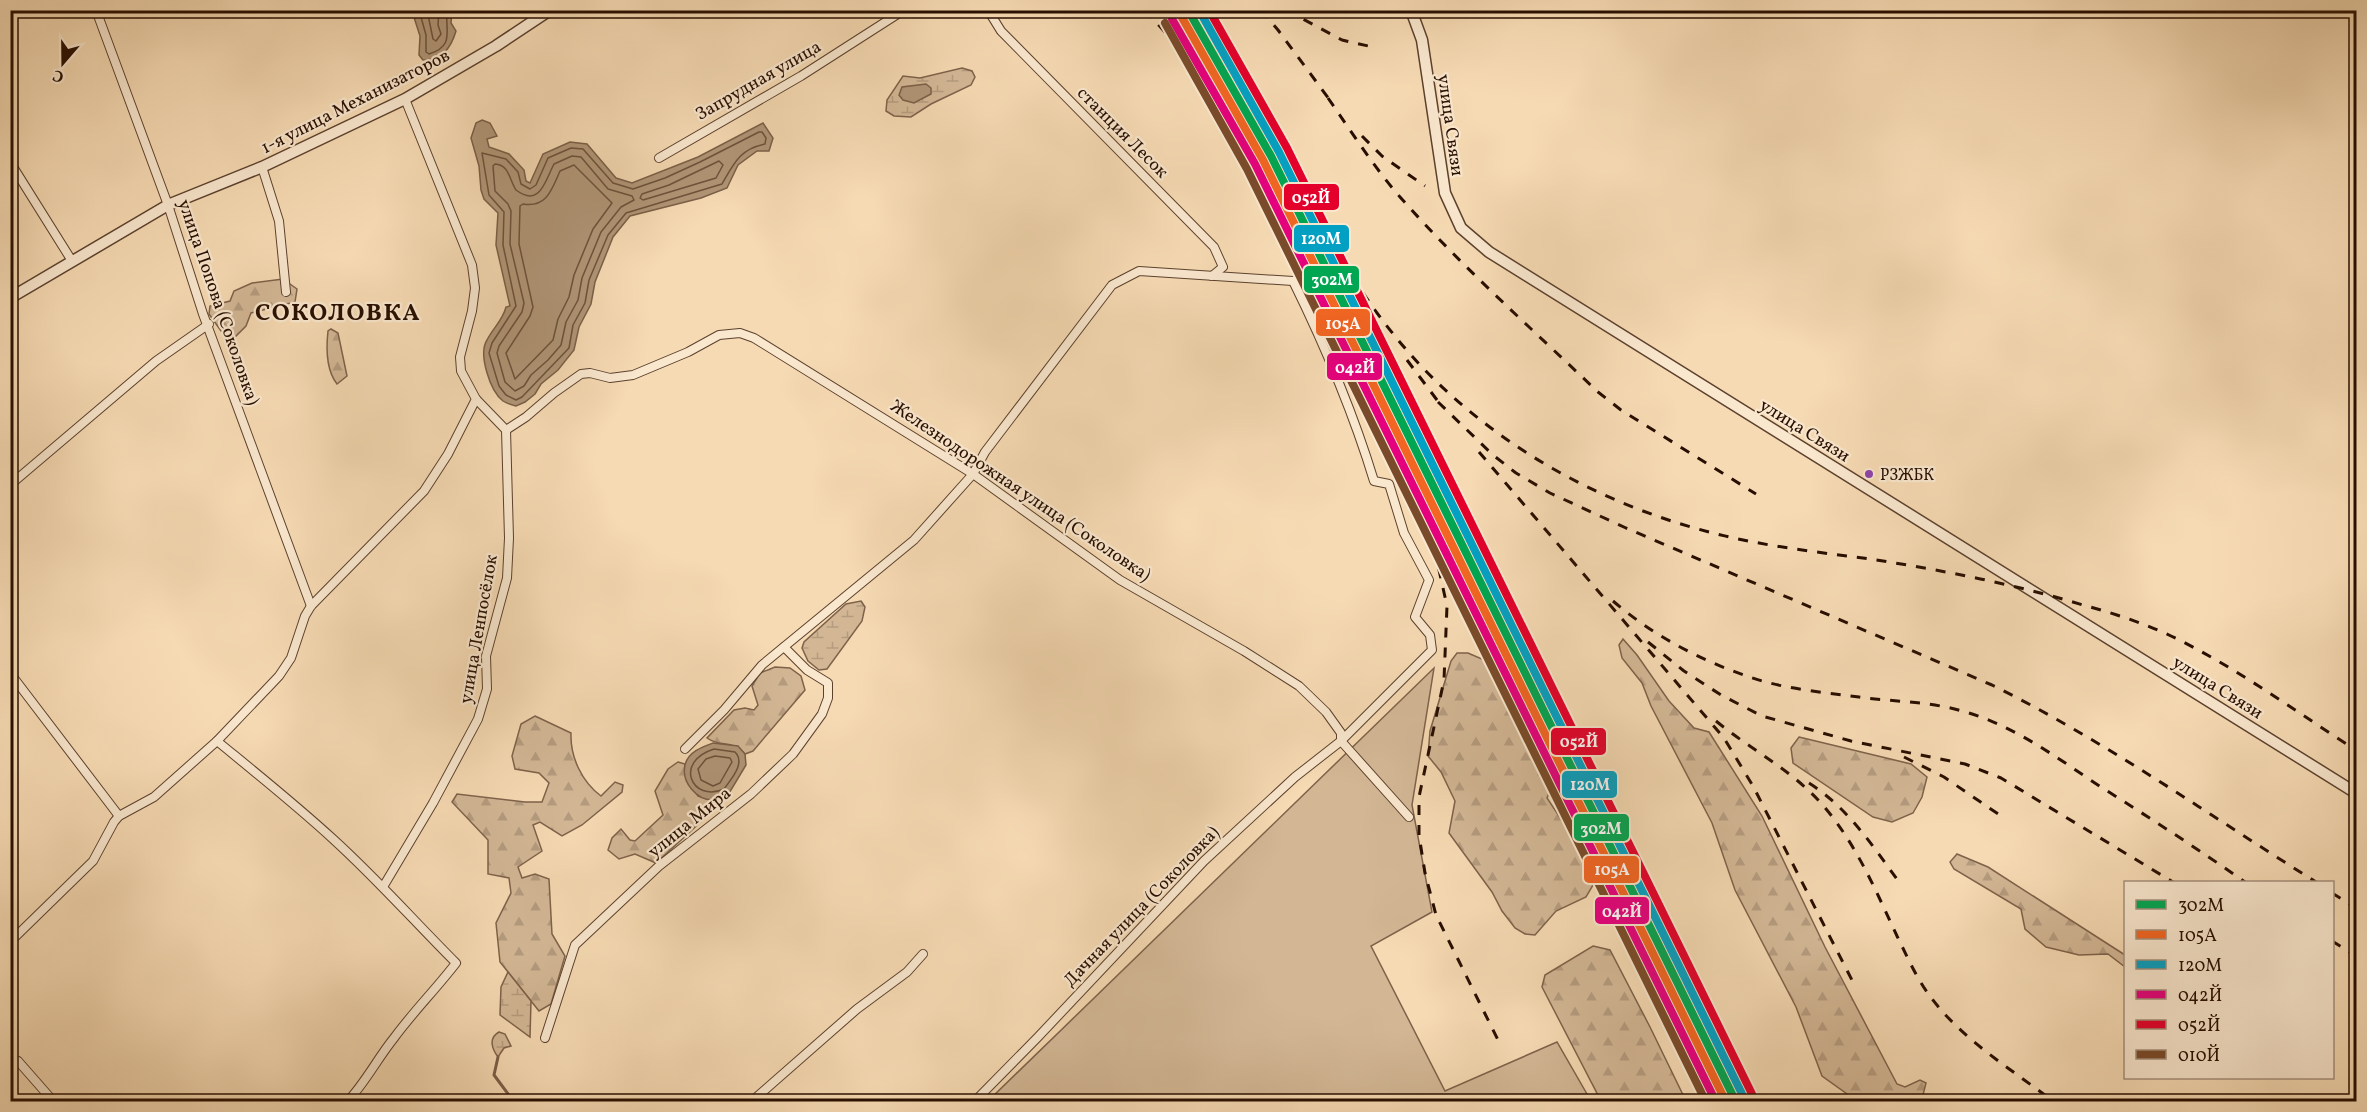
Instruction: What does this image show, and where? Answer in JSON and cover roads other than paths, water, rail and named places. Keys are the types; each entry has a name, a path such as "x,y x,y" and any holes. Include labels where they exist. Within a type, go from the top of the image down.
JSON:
{"street":[{"name":"улица Попова (Соколовка)","path":"96,10 168,205 203,314 209,324 311,606"},
{"name":"1-я улица Механизаторов","path":"10,298 168,205 262,166 405,99 496,46 550,10"},
{"name":"Запрудная улица","path":"659,158 801,76 904,10"},
{"name":"станция Лесок","path":"988,10 1001,31 1214,247 1223,267 1212,276"},
{"name":"улица Связи","path":"1411,10 1422,40 1444,193 1461,228 1489,252 2356,793"},
{"path":"405,99 472,265 475,288 472,311 460,357 461,371 476,399 506,430"},
{"path":"10,162 72,261"},
{"path":"262,166 279,221 286,292"},
{"path":"685,749 724,710 762,665 914,540 973,474 986,452 1112,285 1139,271 1293,281 1309,278"},
{"name":"Дачная улица (Соколовка)","path":"974,1101 1038,1037 1204,861 1295,777 1341,741 1432,650 1430,635 1415,617 1429,580 1404,533 1389,484 1374,481 1357,425 1315,326 1293,281"},
{"path":"10,485 156,361 209,324"},
{"name":"Железнодорожная улица (Соколовка)","path":"506,430 581,374 590,373 610,378 633,375 656,367 719,335 740,333 754,338 973,474 1120,580 1244,651 1299,686 1326,712 1341,733 1341,741 1408,817"},
{"path":"10,942 93,861 119,816 154,797 217,741 279,676 291,658 305,616 311,606 424,491 462,428 476,399"},
{"name":"улица Ленпосёлок","path":"383,887 433,803 478,719 488,689 486,656 507,578 509,538 506,430"},
{"name":"улица Мира","path":"545,1038 575,945 659,866 751,794 793,754 822,714 828,698 828,683 807,670 784,647"},
{"path":"10,673 119,816"},
{"path":"217,741 332,837 456,963 433,994 393,1038 362,1086 347,1101"},
{"path":"751,1101 856,1009 907,972 923,954"},
{"path":"10,1058 18,1060 54,1101"}],"water":[{"path":"412,11 452,11 451,23 456,31 448,48 440,56 423,60 419,55 420,36"},
{"path":"926,84 931,88 931,94 914,103 903,100 899,95 902,87"},
{"path":"482,120 490,123 497,136 487,139 489,147 509,154 524,170 526,181 530,183 543,154 570,142 587,144 616,178 632,183 698,157 763,123 773,138 769,151 757,151 738,165 727,188 701,198 630,216 613,237 595,282 591,304 579,327 574,350 558,370 541,384 535,394 516,406 504,402 498,396 490,381 485,363 487,340 503,316 506,307 510,306 496,245 498,213 484,199 479,166 471,138 476,123"},
{"path":"713,743 738,746 745,754 746,765 728,795 714,800 696,794 688,784 684,771 692,753"}],"waterway":[{"path":"498,1057 494,1075 514,1102"}],"railway":[{"path":"1145,10 1226,100"},
{"path":"1214,10 1306,196 1357,285 1387,327 1421,366 1454,398 1526,452 1605,495 1647,513 1690,527 1768,545 1897,563 1977,578 2057,597 2128,619 2195,648 2265,690 2356,750"},
{"path":"1261,10 1332,103"},
{"path":"1286,10 1342,40 1377,48"},
{"path":"1328,98 1362,148 1423,223 1598,392 1621,410 1756,494"},
{"path":"1362,136 1382,156 1425,186"},
{"path":"1293,218 1353,378 1425,528 1439,570 1447,606 1444,680 1419,797 1419,835 1425,873 1436,915 1499,1042"},
{"path":"1407,360 1443,408"},
{"path":"1438,402 1493,455 1516,473 1550,493 1626,528 1992,685 2116,754 2314,881"},
{"path":"1479,452 1724,738 1753,786 1855,986"},
{"path":"1613,601 1676,645 1729,670 1760,680 1817,692 1936,705 1981,717 2051,754 2244,881"},
{"path":"1648,642 1684,671 1721,695 1762,716 1851,741 1965,764 2001,778 2171,881"},
{"path":"1716,721 1796,779 1820,802 1854,849 1915,972 1940,1009 1986,1052 2054,1102"},
{"path":"1904,757 1944,777 2004,818"},
{"path":"1809,783 1836,804 1847,816 1869,841 1899,882"},
{"path":"2334,894 2356,908"},
{"path":"2334,942 2356,956"}],"place":[{"name":"РЗЖБК","path":"1869,474"}],"district":[{"name":"СОКОЛОВКА","path":"338,312"}]}
